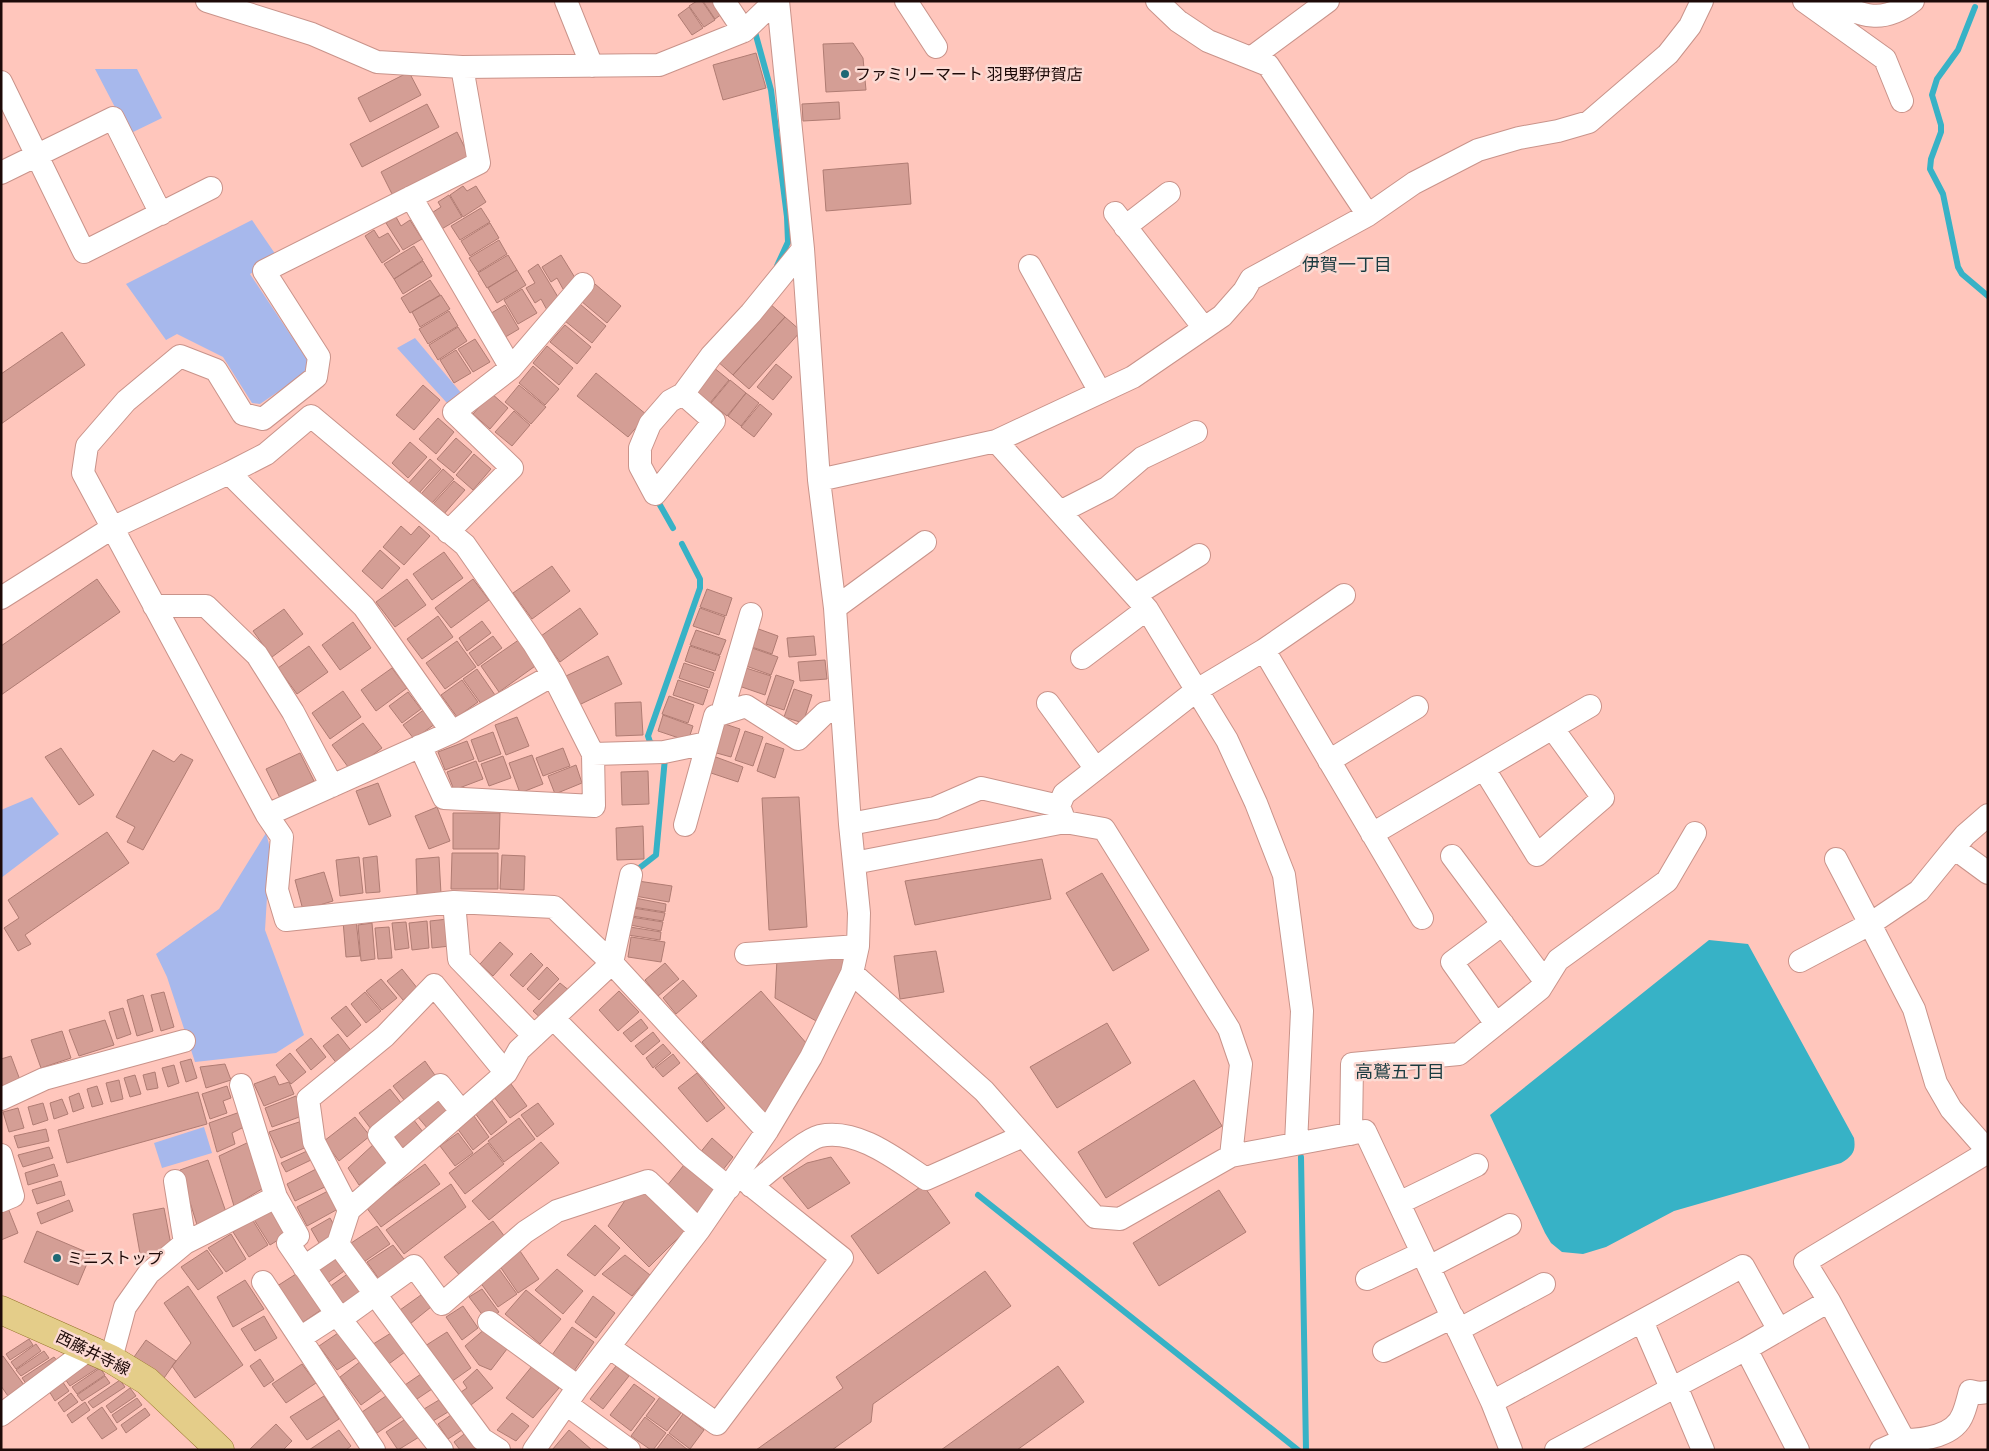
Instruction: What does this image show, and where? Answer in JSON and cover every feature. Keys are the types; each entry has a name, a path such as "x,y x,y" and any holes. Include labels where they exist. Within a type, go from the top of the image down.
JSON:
{"main road":[{"name":"西藤井寺線","path":"1,1310 100,1354 147,1381 220,1450"}],"street":[{"path":"207,1 312,34 377,62 462,66 660,65 744,31 777,1"},
{"path":"566,1 592,66"},
{"path":"724,1 744,31"},
{"path":"534,1450 609,1347 699,1230 739,1183 811,1057 852,973 858,946 859,913 850,824 835,608 819,480 803,248 777,1"},
{"path":"906,1 936,47"},
{"path":"1157,1 1178,21 1208,41 1268,65 1368,215"},
{"path":"1251,58 1328,1"},
{"path":"819,480 996,441 1133,377 1222,316 1244,291 1251,279 1368,215 1414,183 1478,150 1519,138 1558,131 1589,122 1668,54 1690,26 1702,1"},
{"path":"1804,1 1885,59 1902,100"},
{"path":"1830,1 1853,12 1883,17 1901,11 1913,1"},
{"path":"462,66 479,163 264,272 319,357 316,377 263,419 243,414 216,370 180,356 126,401 87,446 83,473 267,815 282,837 278,890 286,920 454,902 554,907 612,963 767,1131"},
{"path":"1,82 84,252 211,188"},
{"path":"1,173 113,118 161,214"},
{"path":"1169,194 1120,220 1204,328"},
{"path":"411,197 511,368"},
{"path":"683,394 711,356 751,313 803,248"},
{"path":"1030,266 1100,392"},
{"path":"448,532 512,468 454,412 511,368 583,284"},
{"path":"1,598 112,528 266,454 311,416 465,545 534,644 553,675 592,754 594,806 444,798 420,746"},
{"path":"1060,512 1107,488 1142,458 1196,432"},
{"path":"996,441 1141,602 1227,740 1256,803 1284,875 1302,1011 1296,1144"},
{"path":"229,473 364,607 452,732"},
{"path":"835,608 925,542"},
{"path":"1082,658 1141,602 1199,555"},
{"path":"1062,814 1064,794 1196,690 1264,650 1344,595"},
{"path":"154,606 206,606 257,655 293,712 332,786"},
{"path":"722,714 751,614"},
{"path":"1264,650 1422,918"},
{"path":"267,815 452,732 553,675"},
{"path":"1048,703 1096,769"},
{"path":"685,825 715,716 746,706 798,739 826,713 842,710"},
{"path":"1372,834 1590,706"},
{"path":"1329,762 1417,707"},
{"path":"1484,769 1537,855 1603,798 1553,729"},
{"path":"592,754 664,752 707,743"},
{"path":"850,824 935,808 981,788 1104,829 1229,1029 1241,1064 1231,1156"},
{"path":"854,863 1062,814"},
{"path":"1800,961 1870,924 1919,891 1965,835 1988,816"},
{"path":"1352,1134 1352,1064 1459,1054 1540,989 1558,960 1667,881 1695,833"},
{"path":"1954,848 1988,873"},
{"path":"1452,856 1545,981"},
{"path":"1836,859 1914,1009 1936,1083 1952,1109 1988,1152 1805,1262 1829,1301 1904,1440"},
{"path":"304,1267 338,1244 349,1210 400,1163 506,1072 519,1050 612,963 631,875"},
{"path":"454,902 459,959 534,1036"},
{"path":"1496,1024 1452,962 1503,924"},
{"path":"746,954 858,946"},
{"path":"852,973 984,1091 1095,1217 1120,1219 1231,1156 1365,1131 1492,1402 1511,1450"},
{"path":"349,1210 314,1142 308,1099 385,1036 434,985 506,1072"},
{"path":"553,1018 691,1157 739,1183 842,1258 717,1424 609,1347"},
{"path":"1,1099 44,1079 184,1040"},
{"path":"241,1085 276,1197 298,1236 288,1243 338,1316 442,1450"},
{"path":"400,1163 379,1135 440,1085 461,1111"},
{"path":"739,1183 819,1136 841,1135 874,1145 926,1179 1024,1136"},
{"path":"1,1155 13,1196 1,1200"},
{"path":"1399,1203 1477,1164"},
{"path":"175,1181 185,1243"},
{"path":"300,1338 334,1316 346,1314 376,1295 414,1266 442,1304 525,1232 557,1211 648,1182 699,1230"},
{"path":"1,1416 100,1354 125,1307 149,1273 185,1243 276,1197"},
{"path":"1367,1279 1426,1260 1510,1225"},
{"path":"338,1244 482,1439 499,1450"},
{"path":"1492,1402 1743,1266 1779,1330"},
{"path":"263,1282 374,1450"},
{"path":"1384,1351 1455,1324 1544,1284"},
{"path":"1556,1450 1746,1349 1829,1301"},
{"path":"1642,1320 1703,1450"},
{"path":"489,1322 629,1450"},
{"path":"1746,1349 1798,1450"},
{"path":"1881,1450 1904,1440 1922,1440 1950,1430 1963,1416 1970,1391 1988,1392"}],"shaded area":[{"path":"95,69 137,69 162,118 129,134"},
{"path":"252,220 278,258 250,274 308,361 304,374 260,404 252,403 223,357 177,334 166,340 126,284"},
{"path":"415,338 462,394 447,403 397,348"},
{"path":"32,797 59,834 1,878 1,810"},
{"path":"266,833 270,848 265,930 304,1035 276,1053 195,1062 167,977 156,954 219,909"},
{"path":"1709,940 1748,944 1854,1138 1855,1146 1853,1153 1841,1163 1674,1211 1606,1247 1583,1254 1562,1252 1551,1243 1545,1233 1490,1115"},
{"path":"204,1127 212,1153 162,1168 154,1143"}],"building":[{"path":"697,1 702,1 715,20 704,27 689,6"},
{"path":"703,1 719,1 726,11 715,19"},
{"path":"689,7 703,28 692,35 678,15"},
{"name":"ファミリーマート 羽曳野伊賀店","path":"853,43 863,58 866,90 826,92 823,44"},
{"path":"756,53 766,88 723,100 713,65"},
{"path":"409,72 421,95 370,122 358,98"},
{"path":"839,102 840,119 803,121 802,104"},
{"path":"427,104 439,127 362,167 350,144"},
{"path":"457,132 469,156 393,196 381,172"},
{"path":"908,163 911,204 826,211 823,170"},
{"path":"463,186 467,191 476,186 486,202 463,217 450,195"},
{"path":"449,195 462,217 440,230 430,214 441,207 438,202"},
{"path":"481,208 490,222 460,240 451,226"},
{"path":"396,217 401,226 410,220 422,239 403,250 386,223"},
{"path":"490,223 499,238 470,256 461,241"},
{"path":"374,230 379,238 388,233 400,251 382,263 365,236"},
{"path":"499,240 507,254 478,272 469,258"},
{"path":"414,246 423,260 394,279 384,264"},
{"path":"508,255 517,270 487,288 478,273"},
{"path":"561,255 577,281 563,289 557,278 551,282 542,267"},
{"path":"423,261 432,276 403,294 394,279"},
{"path":"538,264 561,302 547,310 541,299 535,303 526,288 535,283 528,271"},
{"path":"517,270 526,285 497,303 488,288"},
{"path":"430,280 440,295 410,313 401,298"},
{"path":"595,284 621,306 607,323 581,301"},
{"path":"522,289 537,313 518,324 504,300"},
{"path":"441,295 450,309 420,327 412,312"},
{"path":"769,303 785,317 733,375 717,361"},
{"path":"580,304 606,326 592,343 565,321"},
{"path":"505,305 519,329 502,339 488,315"},
{"path":"449,311 458,326 428,344 419,329"},
{"path":"785,317 801,331 749,389 733,375"},
{"path":"565,325 591,347 577,364 550,342"},
{"path":"458,327 467,341 438,360 429,345"},
{"path":"62,332 85,365 1,424 1,374"},
{"path":"475,339 490,362 473,372 458,349"},
{"path":"547,346 573,368 559,385 533,363"},
{"path":"456,350 471,373 454,383 440,360"},
{"path":"776,364 792,377 773,400 757,387"},
{"path":"533,366 559,389 545,405 519,383"},
{"path":"713,367 729,380 710,403 695,390"},
{"path":"596,373 647,415 628,437 577,396"},
{"path":"730,380 746,393 727,416 711,403"},
{"path":"423,385 440,400 414,430 396,415"},
{"path":"519,385 546,407 531,424 505,402"},
{"path":"491,393 508,408 490,429 473,414"},
{"path":"746,393 759,403 741,426 728,416"},
{"path":"760,404 772,414 754,437 741,427"},
{"path":"514,411 530,425 512,446 495,432"},
{"path":"438,418 454,432 436,454 419,439"},
{"path":"456,438 472,452 454,473 437,459"},
{"path":"410,442 427,457 408,478 392,463"},
{"path":"474,454 491,469 473,490 456,475"},
{"path":"430,459 441,469 419,493 408,484"},
{"path":"443,469 454,479 432,503 421,494"},
{"path":"454,481 465,490 443,515 432,505"},
{"path":"401,526 411,535 419,526 430,536 404,565 383,547"},
{"path":"380,550 400,568 382,589 362,571"},
{"path":"444,552 463,578 432,600 413,574"},
{"path":"552,566 570,591 532,619 513,593"},
{"path":"97,579 120,612 1,695 1,646"},
{"path":"407,579 426,605 395,627 376,602"},
{"path":"473,579 489,600 451,628 435,608"},
{"path":"707,589 732,598 726,616 700,607"},
{"path":"580,608 598,634 560,662 541,636"},
{"path":"700,608 725,617 719,635 693,626"},
{"path":"284,609 303,634 272,657 253,631"},
{"path":"438,616 453,637 422,659 407,639"},
{"path":"482,621 491,633 467,651 459,638"},
{"path":"353,622 371,648 340,670 322,645"},
{"path":"753,627 778,636 772,654 746,645"},
{"path":"696,630 726,640 720,655 690,645"},
{"path":"493,636 502,648 478,666 469,653"},
{"path":"814,636 816,655 789,657 787,638"},
{"path":"520,639 538,664 499,692 481,666"},
{"path":"457,641 476,667 445,689 426,663"},
{"path":"309,646 328,672 297,694 278,668"},
{"path":"690,646 720,656 715,671 685,661"},
{"path":"752,648 778,657 771,675 746,666"},
{"path":"608,656 622,684 579,705 566,676"},
{"path":"825,660 827,679 800,681 798,662"},
{"path":"684,663 714,673 709,688 679,678"},
{"path":"392,668 407,688 376,711 361,690"},
{"path":"746,668 771,676 765,695 739,686"},
{"path":"477,669 495,695 482,705 463,679"},
{"path":"776,675 794,681 784,710 766,704"},
{"path":"462,680 478,702 457,717 441,695"},
{"path":"678,680 708,690 703,705 673,695"},
{"path":"794,689 812,695 803,723 784,717"},
{"path":"343,691 361,717 330,739 312,713"},
{"path":"408,692 421,709 402,723 389,706"},
{"path":"669,696 694,705 688,723 662,714"},
{"path":"641,702 643,735 616,736 615,703"},
{"path":"425,709 435,724 414,739 403,725"},
{"path":"663,715 693,726 688,741 658,731"},
{"path":"517,717 529,746 506,755 495,725"},
{"path":"363,723 382,748 351,771 332,745"},
{"path":"722,723 740,729 731,757 713,752"},
{"path":"745,731 763,737 753,766 735,760"},
{"path":"493,732 501,754 479,762 471,740"},
{"path":"467,741 474,759 445,770 438,752"},
{"path":"766,743 784,749 775,778 757,771"},
{"path":"61,748 94,795 79,805 45,757"},
{"path":"563,748 570,766 543,776 536,758"},
{"path":"153,750 174,762 181,754 193,760 143,850 127,842 135,827 116,817"},
{"path":"300,753 314,781 280,798 266,769"},
{"path":"532,755 543,784 520,793 509,763"},
{"path":"503,756 511,778 489,786 481,764"},
{"path":"713,756 743,767 738,782 708,772"},
{"path":"476,761 483,779 454,790 447,772"},
{"path":"576,765 582,783 555,794 548,776"},
{"path":"648,771 649,804 622,805 621,772"},
{"path":"378,783 391,816 369,825 356,791"},
{"path":"799,797 807,927 769,930 762,798"},
{"path":"437,807 450,841 429,849 415,816"},
{"path":"453,813 500,813 499,849 453,849"},
{"path":"643,826 644,859 617,860 616,828"},
{"path":"107,832 129,863 25,935 31,944 18,951 4,928 19,918 8,900"},
{"path":"452,853 498,853 498,889 451,889"},
{"path":"502,855 525,856 524,890 500,889"},
{"path":"377,856 380,892 366,893 363,858"},
{"path":"359,857 363,893 340,896 336,860"},
{"path":"439,857 441,894 417,895 416,859"},
{"path":"1042,859 1051,899 915,925 905,881"},
{"path":"324,872 333,901 303,910 295,880"},
{"path":"1102,873 1149,950 1113,971 1066,893"},
{"path":"638,881 672,886 669,902 635,896"},
{"path":"635,898 666,904 665,912 633,907"},
{"path":"633,908 665,913 663,921 632,916"},
{"path":"631,917 663,922 661,931 630,925"},
{"path":"448,919 450,946 432,948 430,921"},
{"path":"356,920 360,956 346,957 343,921"},
{"path":"427,921 429,948 412,950 409,923"},
{"path":"406,922 409,948 395,950 392,923"},
{"path":"372,923 375,959 361,961 358,925"},
{"path":"389,927 392,958 378,959 375,928"},
{"path":"630,927 661,932 660,940 628,935"},
{"path":"631,937 665,942 661,962 628,957"},
{"path":"500,942 513,954 493,976 480,964"},
{"path":"936,951 944,992 900,999 894,956"},
{"path":"531,953 543,965 523,987 510,975"},
{"path":"847,953 849,967 818,1022 775,998 777,959"},
{"path":"665,963 679,979 658,996 645,980"},
{"path":"547,967 559,979 539,1000 527,989"},
{"path":"402,969 418,989 403,1000 387,981"},
{"path":"381,979 397,998 382,1010 366,991"},
{"path":"683,980 697,996 676,1014 663,998"},
{"path":"560,983 571,992 544,1021 533,1011"},
{"path":"619,991 639,1012 618,1031 599,1010"},
{"path":"761,991 807,1044 764,1115 702,1042"},
{"path":"164,992 174,1027 161,1031 151,995"},
{"path":"365,992 381,1011 366,1023 351,1004"},
{"path":"143,995 153,1031 137,1036 127,1000"},
{"path":"346,1006 361,1025 347,1037 331,1018"},
{"path":"123,1008 131,1034 117,1039 109,1012"},
{"path":"641,1019 648,1028 631,1042 623,1033"},
{"path":"105,1020 114,1045 79,1056 69,1030"},
{"path":"1107,1023 1131,1063 1057,1108 1030,1067"},
{"path":"62,1031 71,1058 41,1068 31,1040"},
{"path":"653,1032 660,1041 643,1055 635,1046"},
{"path":"338,1034 353,1053 338,1065 323,1046"},
{"path":"311,1038 326,1057 311,1070 296,1050"},
{"path":"663,1044 671,1053 653,1068 646,1058"},
{"path":"290,1053 306,1072 291,1084 276,1065"},
{"path":"673,1054 680,1063 663,1077 655,1068"},
{"path":"11,1056 20,1080 1,1087 1,1059"},
{"path":"191,1059 197,1078 186,1082 180,1062"},
{"path":"425,1061 439,1081 408,1105 393,1086"},
{"path":"225,1064 231,1080 206,1088 200,1067"},
{"path":"174,1065 179,1083 168,1087 162,1068"},
{"path":"155,1072 158,1088 147,1090 143,1075"},
{"path":"697,1073 725,1108 707,1122 678,1088"},
{"path":"135,1075 141,1094 130,1097 124,1078"},
{"path":"275,1076 279,1085 289,1082 294,1094 264,1106 254,1084"},
{"path":"119,1080 123,1099 111,1102 106,1083"},
{"path":"1194,1080 1222,1126 1106,1198 1078,1152"},
{"path":"511,1084 527,1106 510,1118 494,1097"},
{"path":"97,1086 103,1104 92,1107 87,1089"},
{"path":"227,1086 231,1098 223,1101 227,1113 210,1119 202,1094"},
{"path":"390,1089 405,1108 374,1133 359,1113"},
{"path":"198,1092 207,1124 67,1163 58,1130"},
{"path":"79,1093 84,1108 73,1112 69,1097"},
{"path":"296,1096 302,1116 272,1127 265,1108"},
{"path":"439,1097 451,1111 428,1129 417,1116"},
{"path":"62,1099 68,1114 54,1119 50,1103"},
{"path":"492,1101 507,1122 491,1135 475,1113"},
{"path":"43,1103 48,1120 33,1125 28,1107"},
{"path":"538,1103 554,1124 537,1137 521,1115"},
{"path":"18,1108 24,1128 9,1132 3,1112"},
{"path":"240,1112 246,1126 232,1133 235,1144 217,1152 209,1123"},
{"path":"474,1116 489,1137 473,1150 457,1128"},
{"path":"355,1117 370,1136 339,1161 324,1141"},
{"path":"519,1118 535,1139 504,1162 488,1141"},
{"path":"413,1119 423,1132 401,1149 392,1136"},
{"path":"299,1122 309,1146 281,1158 269,1132"},
{"path":"46,1129 49,1141 18,1148 14,1136"},
{"path":"458,1133 473,1153 455,1166 440,1146"},
{"path":"712,1138 733,1157 722,1171 699,1154"},
{"path":"249,1142 262,1189 234,1206 219,1156"},
{"path":"541,1142 559,1163 489,1220 472,1201"},
{"path":"375,1143 388,1162 359,1185 348,1168"},
{"path":"488,1143 504,1164 465,1194 449,1173"},
{"path":"49,1147 53,1158 23,1167 18,1155"},
{"path":"307,1151 311,1160 286,1172 281,1163"},
{"path":"831,1157 850,1183 808,1209 783,1178 807,1163"},
{"path":"208,1160 227,1215 198,1228 180,1170"},
{"path":"688,1160 724,1189 698,1226 662,1192"},
{"path":"54,1164 58,1176 28,1185 25,1173"},
{"path":"425,1164 440,1184 381,1227 366,1207"},
{"path":"320,1167 329,1185 295,1201 287,1184"},
{"path":"61,1181 65,1195 37,1204 32,1190"},
{"path":"451,1184 466,1207 404,1254 386,1230"},
{"path":"923,1185 950,1223 878,1274 851,1236"},
{"path":"647,1188 688,1228 649,1267 608,1226 630,1193"},
{"path":"1219,1190 1246,1232 1159,1286 1133,1243"},
{"path":"328,1191 338,1209 307,1226 297,1207"},
{"path":"69,1200 73,1211 41,1224 37,1213"},
{"path":"276,1206 291,1232 270,1245 253,1218"},
{"path":"8,1208 18,1233 1,1240 1,1210"},
{"path":"164,1208 171,1245 141,1259 133,1214"},
{"path":"330,1218 338,1232 322,1248 311,1229"},
{"path":"252,1219 268,1245 249,1257 233,1232"},
{"path":"493,1221 508,1241 462,1278 444,1257"},
{"path":"595,1225 620,1248 595,1276 567,1255"},
{"path":"377,1226 390,1244 358,1266 345,1247"},
{"name":"ミニストップ","path":"37,1231 91,1254 78,1285 24,1262"},
{"path":"231,1234 246,1259 226,1272 208,1248"},
{"path":"393,1245 407,1263 381,1282 367,1262"},
{"path":"207,1250 223,1273 198,1290 181,1267"},
{"path":"520,1251 539,1279 518,1293 499,1265"},
{"path":"334,1253 347,1269 323,1286 311,1269"},
{"path":"625,1255 650,1275 632,1296 602,1274"},
{"path":"499,1269 517,1294 498,1307 480,1282"},
{"path":"557,1269 583,1291 563,1314 535,1290"},
{"path":"985,1271 1011,1306 873,1404 871,1422 832,1450 756,1450 843,1388 836,1377"},
{"path":"349,1273 363,1292 339,1309 325,1290"},
{"path":"296,1274 321,1310 299,1325 274,1288"},
{"path":"245,1280 264,1309 233,1327 217,1297"},
{"path":"188,1286 243,1365 195,1398 172,1366 191,1343 164,1303"},
{"path":"482,1289 499,1312 487,1321 469,1297"},
{"path":"526,1290 561,1319 540,1344 505,1314"},
{"path":"421,1295 431,1307 410,1324 400,1310"},
{"path":"593,1296 615,1313 596,1338 575,1322"},
{"path":"463,1306 478,1328 462,1340 446,1317"},
{"path":"264,1316 277,1338 255,1351 241,1329"},
{"path":"572,1327 594,1342 574,1371 552,1355"},
{"path":"486,1328 510,1345 491,1370 479,1365 465,1346"},
{"path":"341,1331 359,1356 337,1370 319,1346"},
{"path":"447,1332 471,1368 451,1382 425,1346"},
{"path":"391,1333 405,1352 386,1366 370,1346"},
{"path":"29,1339 33,1345 10,1360 6,1354"},
{"path":"146,1340 176,1361 164,1378 134,1357"},
{"path":"36,1344 41,1351 16,1369 11,1362"},
{"path":"44,1351 49,1358 21,1376 16,1370"},
{"path":"3,1356 24,1385 8,1396 1,1386 1,1357"},
{"path":"54,1357 59,1363 27,1385 22,1378"},
{"path":"365,1358 386,1387 361,1405 340,1377"},
{"path":"260,1359 274,1380 264,1387 250,1366"},
{"path":"93,1361 98,1368 70,1386 65,1379"},
{"path":"302,1364 316,1383 286,1403 272,1384"},
{"path":"533,1365 559,1388 533,1418 506,1398"},
{"path":"616,1366 629,1376 603,1409 590,1399"},
{"path":"1058,1366 1084,1402 1017,1450 941,1450"},
{"path":"100,1368 105,1375 77,1394 72,1387"},
{"path":"477,1369 493,1388 467,1408 458,1394 467,1388 463,1382"},
{"path":"421,1374 432,1389 414,1401 402,1387"},
{"path":"105,1376 110,1383 82,1401 77,1395"},
{"path":"120,1380 125,1387 93,1408 88,1402"},
{"path":"62,1381 69,1391 55,1401 49,1391"},
{"path":"634,1384 655,1399 631,1431 610,1415"},
{"path":"130,1388 136,1396 111,1413 106,1406"},
{"path":"71,1393 78,1402 64,1412 58,1403"},
{"path":"389,1394 404,1415 377,1433 362,1412"},
{"path":"324,1396 339,1419 307,1440 290,1417"},
{"path":"660,1397 681,1413 667,1431 646,1416"},
{"path":"137,1398 142,1405 117,1423 112,1415"},
{"path":"439,1400 448,1412 433,1421 424,1409"},
{"path":"85,1402 90,1410 72,1423 67,1415"},
{"path":"102,1407 117,1429 102,1439 87,1418"},
{"path":"145,1408 150,1415 126,1433 121,1425"},
{"path":"512,1413 529,1426 516,1441 497,1430"},
{"path":"683,1414 704,1430 690,1449 669,1433"},
{"path":"451,1415 462,1430 448,1439 438,1424"},
{"path":"410,1416 424,1434 398,1450 386,1432"},
{"path":"645,1417 666,1433 653,1450 631,1436"},
{"path":"276,1424 292,1441 283,1450 250,1449"},
{"path":"339,1430 351,1446 346,1450 309,1450"},
{"path":"569,1430 592,1450 552,1450"},
{"path":"468,1431 482,1450 460,1450 454,1442"},
{"path":"668,1434 688,1450 656,1450"}],"waterway":[{"path":"1975,7 1958,50 1937,79 1932,95 1941,125 1941,132 1931,159 1930,169 1943,194 1958,267 1962,274 1988,296"},
{"path":"755,32 771,90 787,217 788,242 777,266"},
{"path":"656,498 673,528"},
{"path":"654,745 650,742 648,736 700,588 700,579 682,544"},
{"path":"633,873 656,855 665,758"},
{"path":"1301,1157 1306,1450"},
{"path":"978,1195 1298,1450"}],"place":[{"name":"ファミリーマート 羽曳野伊賀店","path":"845,74"},
{"name":"ミニストップ","path":"57,1258"}],"district":[{"name":"伊賀一丁目","path":"1347,265"},
{"name":"高鷲五丁目","path":"1400,1072"}]}
